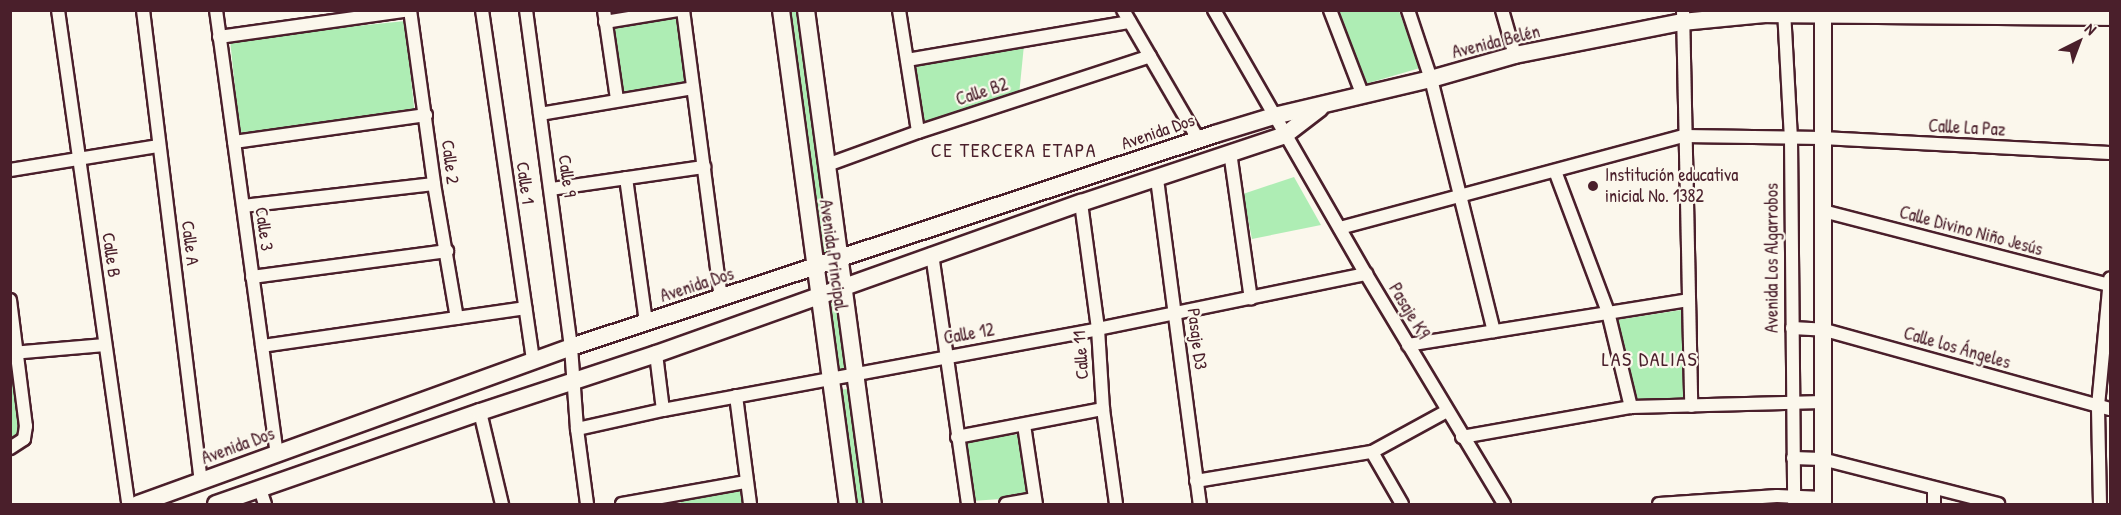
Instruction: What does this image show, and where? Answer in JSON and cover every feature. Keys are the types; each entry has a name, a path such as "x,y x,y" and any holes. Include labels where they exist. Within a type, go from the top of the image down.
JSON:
{"street":[{"name":"Calle B","path":"58,10 128,504"},
{"name":"Calle A","path":"143,10 201,480"},
{"name":"Calle 3","path":"216,10 277,453"},
{"path":"219,37 410,10"},
{"name":"Calle 2","path":"410,10 434,184 457,318"},
{"name":"Calle 1","path":"482,10 533,360"},
{"name":"Calle 9","path":"526,10 571,346 577,429 587,504"},
{"path":"617,99 605,16 681,10 721,297"},
{"name":"Avenida Principal","path":"781,10 848,504"},
{"name":"Avenida Principal","path":"806,10 873,504"},
{"path":"900,10 918,132"},
{"path":"1123,10 1198,139"},
{"path":"1330,10 1363,96"},
{"path":"1408,10 1431,80 1494,331"},
{"path":"1502,10 1515,55"},
{"name":"Pasaje K9","path":"1214,11 1366,274 1504,504"},
{"name":"Avenida Los Algarrobos","path":"1785,12 1791,138 1793,501"},
{"path":"1666,504 1823,501 1823,12"},
{"name":"Avenida Belén","path":"1274,116 1431,80 1515,55 1682,16 1823,12 2110,17"},
{"path":"1682,16 1691,406"},
{"path":"907,60 1130,22"},
{"name":"Calle B2","path":"827,165 918,132 1150,56"},
{"path":"540,114 617,99 693,88"},
{"name":"Avenida Belén","path":"1285,135 1324,105"},
{"path":"234,142 426,115"},
{"name":"Avenida Dos","path":"138,504 571,346 1274,116"},
{"path":"216,504 263,497 480,412 656,354 932,254 1285,135"},
{"name":"Calle La Paz","path":"1340,228 1684,136 1822,138 2110,153"},
{"path":"10,170 159,146"},
{"path":"1230,152 1251,299"},
{"path":"551,189 704,167"},
{"path":"1555,171 1608,312 1631,406"},
{"path":"626,178 646,322"},
{"name":"Pasaje D3","path":"1156,179 1200,504"},
{"path":"243,206 434,184"},
{"name":"Calle 11","path":"1081,203 1098,329 1103,409 1116,504"},
{"name":"Calle Divino Niño Jesús","path":"1823,210 2110,285"},
{"path":"252,277 447,251"},
{"path":"932,254 968,504"},
{"name":"Calle 12","path":"577,429 663,410 1176,314 1366,274"},
{"path":"2100,504 2098,406 2110,278"},
{"path":"10,300 14,352 26,426 24,439 10,448"},
{"path":"1408,345 1688,300"},
{"path":"262,346 525,308"},
{"name":"Calle los Ángeles","path":"1792,328 1824,330 2110,409"},
{"path":"14,352 105,345"},
{"path":"656,354 663,410"},
{"path":"736,396 750,504"},
{"path":"1462,437 1631,406 1823,402"},
{"path":"957,437 1103,409"},
{"path":"1196,481 1372,452 1447,411"},
{"path":"480,412 502,504"},
{"path":"1006,504 1036,502 1024,425"},
{"path":"1372,452 1402,504"},
{"path":"1793,458 1822,459 1998,504"},
{"path":"622,504 672,500 746,482"},
{"path":"1934,488 1934,504"}],"green space":[{"path":"786,11 799,11 833,252 823,256 820,254"},
{"path":"1337,11 1399,11 1420,68 1365,84"},
{"path":"680,13 689,85 618,94 610,22"},
{"path":"405,21 415,114 240,133 230,39"},
{"path":"1024,45 1019,95 920,128 910,62"},
{"path":"1294,177 1321,225 1252,239 1243,194"},
{"path":"836,298 849,367 845,372 837,371 828,301"},
{"path":"1681,310 1685,399 1634,400 1616,320"},
{"path":"10,361 13,363 22,430 19,435 11,438"},
{"path":"849,389 868,504 854,504 840,390"},
{"path":"1023,434 1031,493 1028,497 972,501 966,440"},
{"path":"742,488 745,504 681,504 680,500"}],"place":[{"name":"Institución educativa inicial No. 1382","path":"1593,186"}],"district":[{"name":"CE TERCERA ETAPA","path":"1014,149"},
{"name":"LAS DALIAS","path":"1650,358"}]}
